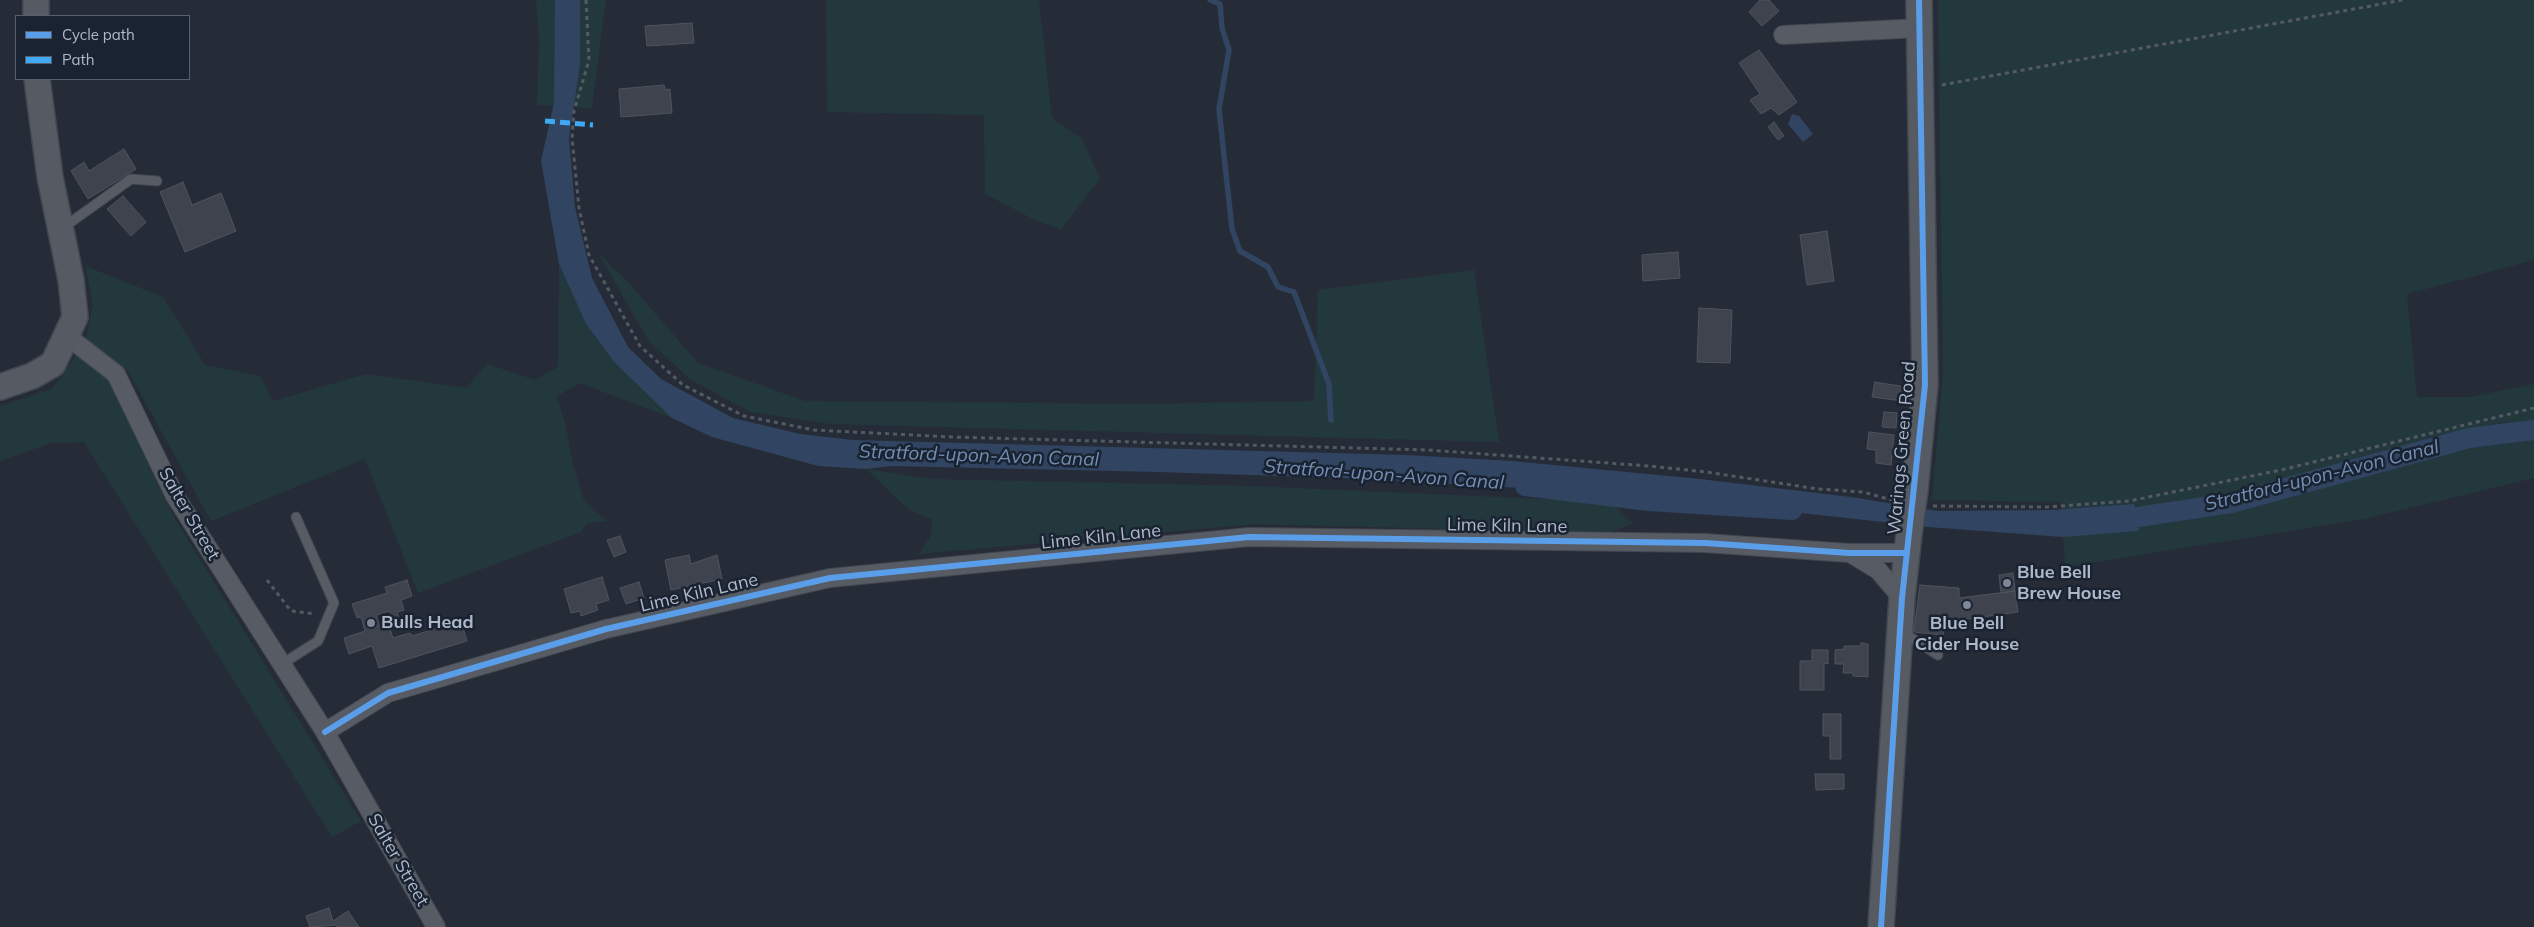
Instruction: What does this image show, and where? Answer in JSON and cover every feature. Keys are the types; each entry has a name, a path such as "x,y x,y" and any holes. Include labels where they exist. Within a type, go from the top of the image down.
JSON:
{"street":[{"path":"36,0 36,15"},
{"name":"Warings Green Road","path":"1881,927 1902,598 1915,497 1925,386 1922,88 1919,0"},
{"path":"1783,35 1920,28"},
{"path":"0,387 32,376 53,364 75,317 62,229 50,177 36,80"},
{"name":"Salter Street","path":"67,336 116,374 175,496 325,732 436,927"},
{"name":"Lime Kiln Lane","path":"325,732 388,693 606,629 830,578 1249,537 1705,543 1849,553 1908,544"},
{"name":"Lime Kiln Lane","path":"1849,553 1878,570 1902,598"}],"lane":[{"path":"62,229 131,179 157,181"},
{"path":"282,664 318,641 334,604 296,517"},
{"path":"1900,630 1938,655"}],"path":[{"path":"586,0 589,60 574,111 572,138 579,208 589,255 640,346 684,385 744,416 814,430 832,431 981,438 1428,450 1649,466 1706,472 1818,489 2047,507 2129,501 2281,470 2534,408"},
{"path":"1922,88 2403,0"},
{"path":"267,580 291,611 315,614"}],"green space":[{"path":"536,0 606,0 592,108 537,105 539,41"},
{"path":"826,0 1039,0 1052,118 1082,139 1100,179 1061,229 1035,220 985,194 984,115 827,112"},
{"path":"1938,0 2534,0 2534,260 2407,294 2417,397 2470,397 2534,384 2534,478 2364,519 2065,567 2061,502 1932,500 1943,374"},
{"path":"598,253 629,283 698,363 805,401 1144,404 1314,401 1318,290 1474,270 1499,442 831,424 751,412 691,380 649,341"},
{"path":"559,264 586,324 599,342 615,363 672,418 580,383 557,396 566,427 572,462 584,501 607,521 587,523 581,532 418,593 365,459 211,521 129,373 86,339 93,304 85,266 163,297 205,365 260,376 273,401 366,374 466,388 487,364 535,380 558,367"},
{"path":"76,356 109,381 174,517 361,821 332,837 84,442 51,443 0,461 0,406 52,389"},
{"path":"866,469 931,479 1249,486 1611,502 1633,524 1606,533 1256,524 919,554 930,537 933,520 909,510"}],"water":[{"path":"555,0 580,0 580,65 569,138 575,207 592,278 628,347 661,379 733,418 800,434 853,440 1407,455 1512,461 1700,479 1851,497 1938,511 2052,510 2134,504 2139,531 2063,537 1928,527 1702,502 1554,490 1371,479 1159,472 891,466 866,469 818,466 712,437 672,418 615,363 586,324 559,264 541,161 554,103"},
{"path":"1792,114 1799,116 1813,134 1803,142 1788,124"}],"building":[{"path":"1760,0 1769,0 1779,11 1762,26 1749,12"},
{"path":"692,23 694,43 647,46 645,26"},
{"path":"1759,50 1797,102 1779,115 1771,108 1761,114 1750,100 1760,94 1739,63"},
{"path":"664,85 665,90 670,89 672,113 621,117 619,89"},
{"path":"1774,122 1784,136 1778,140 1768,127"},
{"path":"124,149 136,169 88,199 71,171 84,162 89,171"},
{"path":"183,182 192,205 221,193 236,231 185,252 160,192"},
{"path":"123,196 146,222 131,236 107,209"},
{"path":"1827,231 1834,281 1807,285 1800,235"},
{"path":"1678,252 1680,278 1643,281 1642,255"},
{"path":"1699,308 1732,310 1730,363 1697,362"},
{"path":"1875,382 1912,388 1910,402 1872,397"},
{"path":"1884,412 1897,413 1896,428 1882,427"},
{"path":"1869,432 1894,435 1891,465 1876,463 1876,450 1867,449"},
{"path":"620,536 626,552 614,557 607,540"},
{"path":"689,555 691,564 717,555 722,579 671,590 665,560"},
{"name":"Blue Bell Brew House","path":"2013,573 2015,591 2001,593 1999,575"},
{"path":"602,577 609,600 596,604 598,610 581,616 580,611 571,613 564,589"},
{"name":"Bulls Head","path":"407,580 412,596 401,600 404,610 397,612 402,625 395,627 390,611 376,615 380,628 389,626 393,638 410,633 412,636 461,621 467,641 379,668 372,646 349,654 344,638 365,631 361,617 357,618 352,604 387,593 385,587"},
{"path":"639,582 644,598 626,604 620,588"},
{"name":"Blue Bell Cider House","path":"1920,585 1959,588 1959,598 2015,591 2018,612 1946,622 1943,635 1914,632"},
{"path":"1861,643 1868,644 1868,677 1853,676 1853,673 1843,673 1844,664 1835,664 1835,650 1844,649 1844,646 1861,646"},
{"path":"1812,650 1828,650 1828,664 1824,663 1824,690 1800,690 1800,661 1812,661"},
{"path":"1823,714 1841,714 1841,759 1830,759 1830,736 1823,736"},
{"path":"1815,774 1844,774 1844,789 1816,790"},
{"path":"329,908 333,921 348,911 359,927 337,927 336,925 310,927 306,916"}],"waterway":[{"path":"1210,0 1220,4 1222,28 1229,50 1219,109 1232,229 1240,251 1268,267 1278,287 1294,292 1329,384 1331,420"},
{"name":"Stratford-upon-Avon Canal","path":"2111,521 2231,503 2469,438 2534,430"},
{"name":"Stratford-upon-Avon Canal","path":"1525,486 1649,501 1792,510"}],"marked path":[{"path":"545,121 593,125"}],"cycle path":[{"path":"1881,927 1902,598 1925,385 1919,0"},
{"path":"325,732 388,693 606,629 830,578 1249,537 1705,543 1849,553 1907,553"}],"place":[{"name":"Blue Bell Brew House","path":"2007,583"},
{"name":"Blue Bell Cider House","path":"1967,605"},
{"name":"Bulls Head","path":"371,623"}]}
